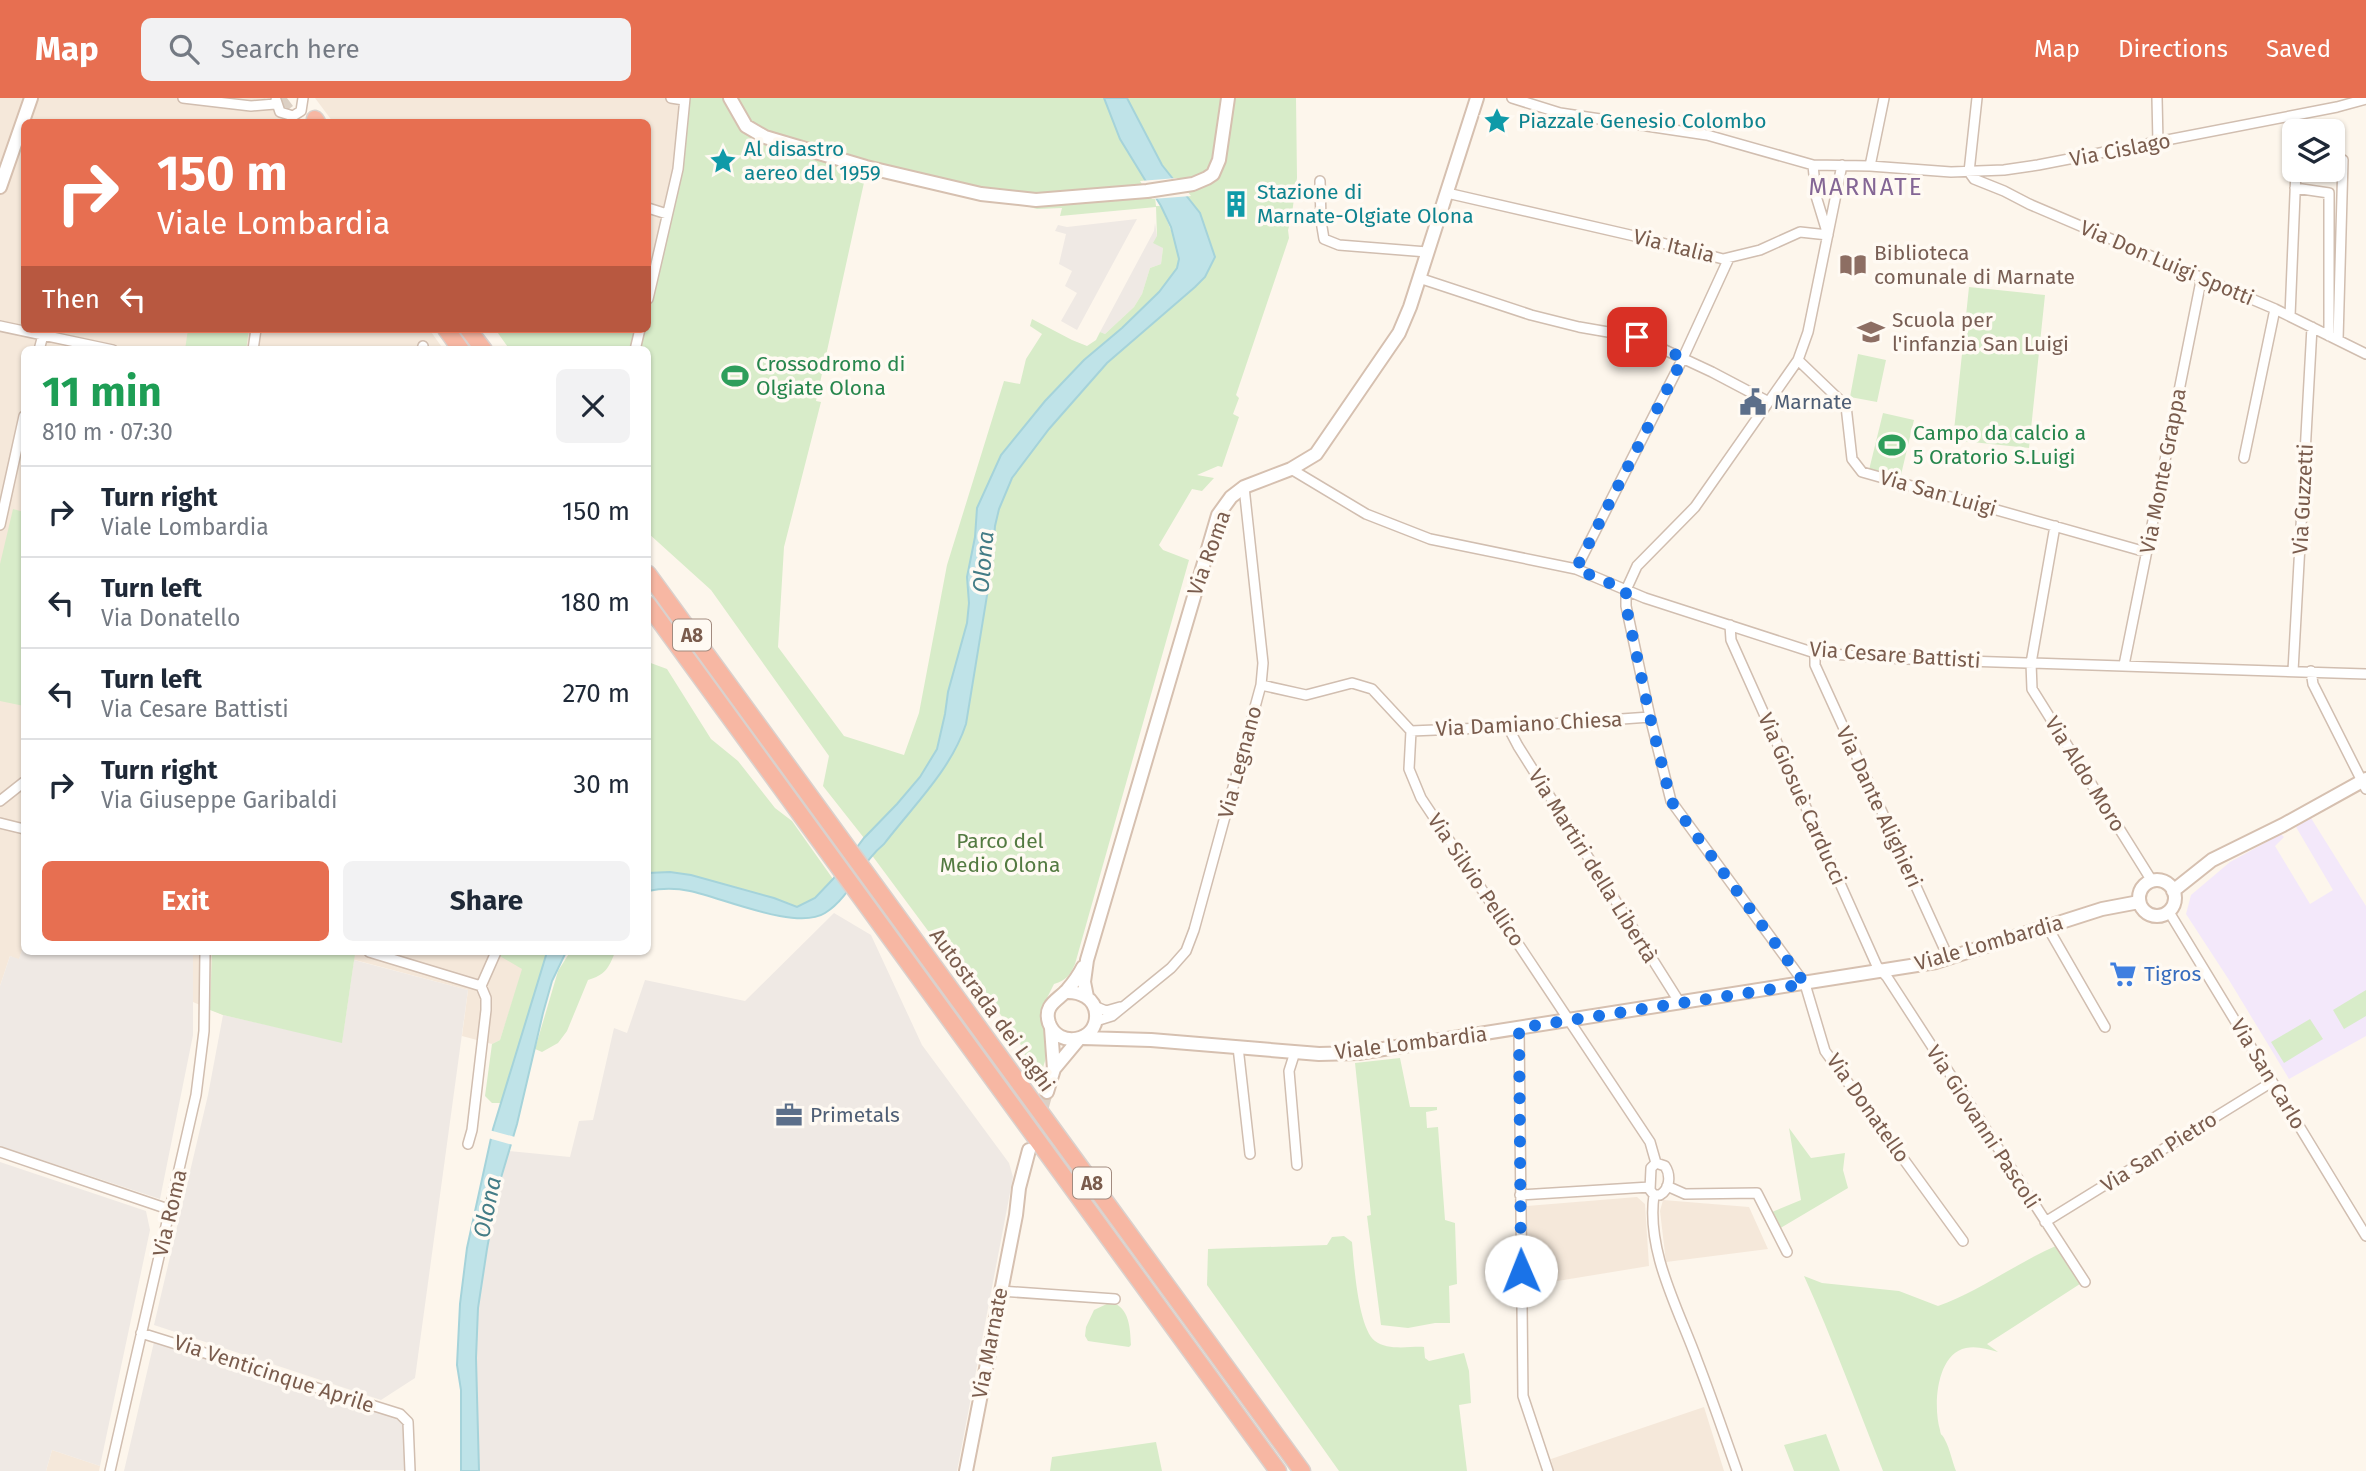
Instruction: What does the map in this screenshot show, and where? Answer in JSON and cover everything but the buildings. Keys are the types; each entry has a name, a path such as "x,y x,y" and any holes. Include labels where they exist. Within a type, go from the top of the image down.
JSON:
{"highway":[{"name":"Autostrada dei Laghi","path":"651,578 1302,1471"},
{"name":"Autostrada dei Laghi","path":"651,609 1278,1471"}],"street":[{"path":"24,119 31,98"},
{"path":"183,98 251,106 276,101 280,112 287,119 301,111 303,98"},
{"path":"651,286 678,169 685,99 671,98"},
{"path":"730,98 746,126 765,137 866,167 981,194 1036,200 1147,191 1193,184 1207,178 1216,169 1219,160 1228,98"},
{"name":"Via Roma","path":"1096,1021 1084,975 1087,960 1218,515 1231,497 1244,487 1291,469 1316,454 1399,333 1477,98"},
{"name":"Via Cislago","path":"1512,98 1560,113 1707,135 1813,165 1969,172 2004,170 2158,143 2366,99"},
{"path":"1870,166 1884,98"},
{"path":"1969,172 1977,98"},
{"path":"2157,98 2158,143"},
{"path":"0,187 21,127"},
{"path":"1813,165 1817,200 1828,235"},
{"path":"1626,590 1637,566 1695,507 1798,360 1808,332 1842,165"},
{"path":"2004,170 2004,191"},
{"name":"Via Don Luigi Spotti","path":"1969,172 1974,179 2202,276 2366,354"},
{"path":"1320,181 1324,239 1347,246 1427,252"},
{"path":"2290,316 2295,182"},
{"path":"2334,338 2342,182"},
{"path":"2295,188 2329,193 2334,338"},
{"name":"Via Italia","path":"1447,193 1718,258 1760,250 1800,232 1828,235"},
{"path":"1817,200 1821,203 1834,202"},
{"path":"651,209 667,214"},
{"path":"1576,569 1683,358 1729,258"},
{"name":"Via Monte Grappa","path":"2124,665 2202,276"},
{"path":"1419,278 1531,315 1637,337 1768,401"},
{"path":"2244,458 2275,309"},
{"path":"0,326 21,330"},
{"name":"Via Guzzetti","path":"2293,671 2312,327"},
{"path":"33,333 94,346"},
{"path":"40,346 43,335"},
{"name":"Via San Luigi","path":"1798,360 1846,406 1852,459 1862,471 2146,552"},
{"path":"0,525 21,430"},
{"name":"Via Cesare Battisti","path":"1291,469 1366,514 1430,539 1576,569 1626,590 1815,653 1906,659 2366,674"},
{"name":"Via Legnano","path":"1096,1021 1112,1016 1171,968 1186,951 1261,685 1263,663 1244,487"},
{"path":"2031,663 2055,526"},
{"name":"Via Donatello","path":"1626,590 1626,606 1671,801 1805,984 1825,1051 1963,1241"},
{"name":"Via Giosuè Carducci","path":"1730,625 1731,640 1881,971"},
{"name":"Via Dante Alighieri","path":"1815,653 1815,666 1950,959"},
{"name":"Via Aldo Moro","path":"2031,663 2034,692 2152,881"},
{"path":"2173,891 2212,860 2365,783 2313,684 2311,671"},
{"name":"Via Damiano Chiesa","path":"1261,685 1306,695 1352,683 1372,689 1411,731 1650,717"},
{"name":"Via Martiri della Libertà","path":"1508,727 1680,1003"},
{"name":"Via Silvio Pellico","path":"1411,731 1409,769 1422,798 1650,1142 1657,1163 1665,1166 1668,1171 1667,1186"},
{"path":"0,802 21,784"},
{"path":"0,822 21,828"},
{"path":"2152,881 2163,882 2171,886 2173,891 2174,905 2169,912 2160,916 2146,913 2139,902 2140,891 2152,881"},
{"name":"Viale Lombardia","path":"1081,1038 1329,1054 1358,1053 1950,959 2102,909 2139,902"},
{"name":"Via San Carlo","path":"2169,912 2366,1236"},
{"path":"2048,928 2105,1027"},
{"name":"Via Roma","path":"110,1471 196,1095 203,1049 205,955"},
{"path":"379,955 481,986"},
{"path":"468,1144 472,1130 486,1010 486,998 481,986 495,955"},
{"name":"Via Roma","path":"1051,1028 1049,1008 1058,996 1065,992 1087,960"},
{"name":"Via Giovanni Pascoli","path":"1881,971 2085,1282"},
{"path":"1065,992 1073,991 1106,1010 1125,1005"},
{"path":"1054,1069 1081,1038 1089,1033 1096,1021"},
{"name":"Viale Lombardia","path":"1096,1021 1109,1031 1131,1040"},
{"path":"1051,1028 1067,1040 1081,1038"},
{"path":"1047,1092 1054,1069 1051,1028"},
{"path":"1519,1028 1523,1396 1548,1471"},
{"path":"1238,1047 1250,1154"},
{"path":"1295,1052 1289,1071 1297,1165"},
{"name":"Via San Pietro","path":"2045,1222 2272,1082"},
{"path":"0,1152 171,1210"},
{"name":"Via Marnate","path":"966,1471 1019,1188 1031,1152"},
{"path":"1657,1163 1651,1168 1658,1258 1737,1471"},
{"path":"1520,1195 1652,1191 1662,1194 1667,1186 1685,1194 1757,1193 1787,1252"},
{"path":"1000,1291 1115,1299"},
{"name":"Via Venticinque Aprile","path":"141,1333 400,1414 406,1418 409,1426 410,1471"}],"shaded area":[{"path":"0,98 265,98 282,119 21,119 21,333 432,333 441,346 21,346 21,954 19,960 10,956 0,986"},
{"path":"315,98 681,98 678,169 654,273 651,273 651,119 331,119"},
{"path":"1137,219 1077,330 1061,321 1077,293 1065,286 1072,271 1059,264 1066,234 1055,231 1058,225 1067,227"},
{"path":"1155,223 1163,248 1161,264 1150,268 1142,294 1134,307 1105,334 1100,332 1154,231"},
{"path":"2311,818 2366,906 2366,1036 2289,1079 2186,914 2191,895 2230,862 2281,834 2284,837 2275,846 2310,904 2333,890 2296,827"},
{"path":"834,913 871,935 922,1045 1009,1163 1013,1177 957,1471 479,1471 476,1358 478,1308 494,1209 509,1151 570,1157 579,1121 593,1120 614,1028 627,1033 645,980 745,1001"},
{"path":"21,953 193,955 193,1035 160,1199 0,1146 0,986 10,956 19,959"},
{"path":"193,955 503,955 523,969 500,1040 492,1044 462,1036 468,990 355,960 223,1015 193,1002"},
{"path":"354,960 468,990 415,1378 381,1400 154,1325 208,1095 223,1015 342,1042"},
{"path":"0,1162 146,1211 150,1230 100,1466 52,1450 46,1471 0,1471"},
{"path":"1637,1197 1645,1204 1649,1266 1527,1286 1527,1206"},
{"path":"1663,1200 1749,1207 1768,1249 1666,1262 1660,1211"},
{"path":"154,1342 405,1420 405,1470 124,1471"},
{"path":"1704,1407 1724,1471 1554,1471 1551,1459"},
{"path":"52,1450 100,1466 99,1471 46,1471"}],"green space":[{"name":"Parco del Medio Olona","path":"688,98 1296,98 1297,178 1289,238 1236,395 1239,398 1233,414 1239,417 1222,467 1218,466 1197,475 1214,478 1202,491 1192,489 1159,545 1163,550 1189,560 1075,964 1068,977 1054,984 1041,1010 1047,1043 1039,1080 1030,1068 1018,1038 992,1003 969,986 871,854 941,762 990,501 1049,419 1204,264 1155,197 1156,206 1161,206 1177,245 1177,269 1159,293 1084,360 1045,401 1001,455 977,508 975,537 967,577 967,623 948,692 937,749 920,777 864,838 823,786 829,756 711,590 651,536 651,346 507,346 498,333 651,333 653,268 679,170","holes":["777,139 1037,209 1062,208 1060,216 1156,207 1157,236 1153,243 1163,248 1161,264 1150,268 1142,294 1134,307 1105,334 1100,332 1096,340 1087,346 1032,319 1030,326 1042,334 1026,359 1020,384 1004,381 947,565 919,713 904,755 844,736 778,647 784,547 821,402 816,401 865,178 860,170 820,161 775,146"]},
{"path":"1969,287 2045,295 2029,448 1953,440"},
{"path":"187,333 248,333 247,346 186,346"},
{"path":"1858,354 1886,360 1877,402 1850,397"},
{"name":"Campo da calcio a 5 Oratorio S.Luigi","path":"1883,413 1914,420 1900,479 1869,470"},
{"path":"13,509 21,511 21,705 0,701 0,564"},
{"path":"651,663 667,669 711,739 738,761 775,808 792,821 833,879 815,898 797,907 692,877 651,873"},
{"path":"212,955 355,955 342,1043 210,1010"},
{"path":"498,955 546,955 501,1103 492,1103 485,1096 492,1044 500,1040 522,969"},
{"path":"568,955 614,955 606,970 588,980 567,1031 558,1043 542,1052 535,1049 558,971"},
{"path":"2366,990 2366,1016 2344,1029 2333,1010"},
{"path":"2310,1019 2323,1039 2284,1063 2271,1042"},
{"path":"1400,1058 1410,1107 1437,1107 1437,1110 1426,1112 1427,1128 1438,1127 1445,1220 1455,1223 1457,1284 1449,1286 1450,1323 1408,1328 1381,1325 1367,1216 1371,1215 1355,1063"},
{"path":"1789,1128 1811,1158 1845,1153 1843,1170 1848,1188 1777,1230 1772,1212 1801,1200"},
{"path":"1344,1236 1352,1242 1361,1310 1369,1334 1375,1341 1393,1347 1424,1347 1425,1358 1429,1361 1464,1353 1469,1371 1471,1403 1459,1405 1467,1471 1339,1471 1207,1285 1208,1249 1327,1245 1332,1237"},
{"path":"2058,1245 2083,1282 1987,1344 1998,1352 1966,1348 1956,1352 1948,1360 1943,1371 1937,1396 1938,1420 1956,1471 1883,1471 1804,1276 1822,1283 1899,1291 1938,1306 1969,1293"},
{"path":"1111,1302 1122,1309 1128,1319 1129,1347 1088,1341 1085,1336 1094,1310"},
{"path":"1826,1434 1840,1471 1794,1471 1784,1445"},
{"path":"1156,1442 1162,1471 1050,1471 1052,1457"}],"water":[{"name":"Olona","path":"1104,98 1127,98 1162,165 1200,213 1215,257 1205,277 1195,287 1107,363 1049,429 1012,478 995,526 992,565 966,724 951,757 930,787 868,860 842,898 825,913 813,918 779,916 685,890 651,890 651,873 670,872 691,875 797,907 815,898 833,879 864,838 920,777 937,749 948,692 967,623 967,577 975,537 977,508 1001,455 1045,401 1084,360 1159,292 1177,268 1179,259 1171,227 1120,139"},
{"name":"Olona","path":"546,955 565,955 552,981 517,1124 498,1188 478,1308 476,1358 479,1471 461,1471 461,1390 457,1365 460,1304 467,1248 493,1129"}],"pier":[{"path":"1177,178 1191,196 1152,199 1140,181"},
{"path":"489,1130 515,1137 513,1145 488,1138"}],"tunnel":[{"path":"277,98 293,119"},
{"path":"1033,1142 1047,1092"}],"place":[{"name":"Piazzale Genesio Colombo","path":"1497,121"},
{"name":"Al disastro aereo del 1959","path":"723,161"},
{"name":"Stazione di Marnate-Olgiate Olona","path":"1236,204"},
{"name":"Biblioteca comunale di Marnate","path":"1853,265"},
{"name":"Scuola per l'infanzia San Luigi","path":"1871,332"},
{"name":"Crossodromo di Olgiate Olona","path":"735,376"},
{"name":"Marnate","path":"1753,402"},
{"name":"Campo da calcio a 5 Oratorio S.Luigi","path":"1892,445"},
{"name":"Tigros","path":"2123,974"},
{"name":"Primetals","path":"789,1115"}],"district":[{"name":"MARNATE","path":"1866,187"}],"route":[{"path":"1521,1271 1519,1028 1805,984 1671,801 1626,606 1626,590 1576,569 1683,358 1637,337"}]}
